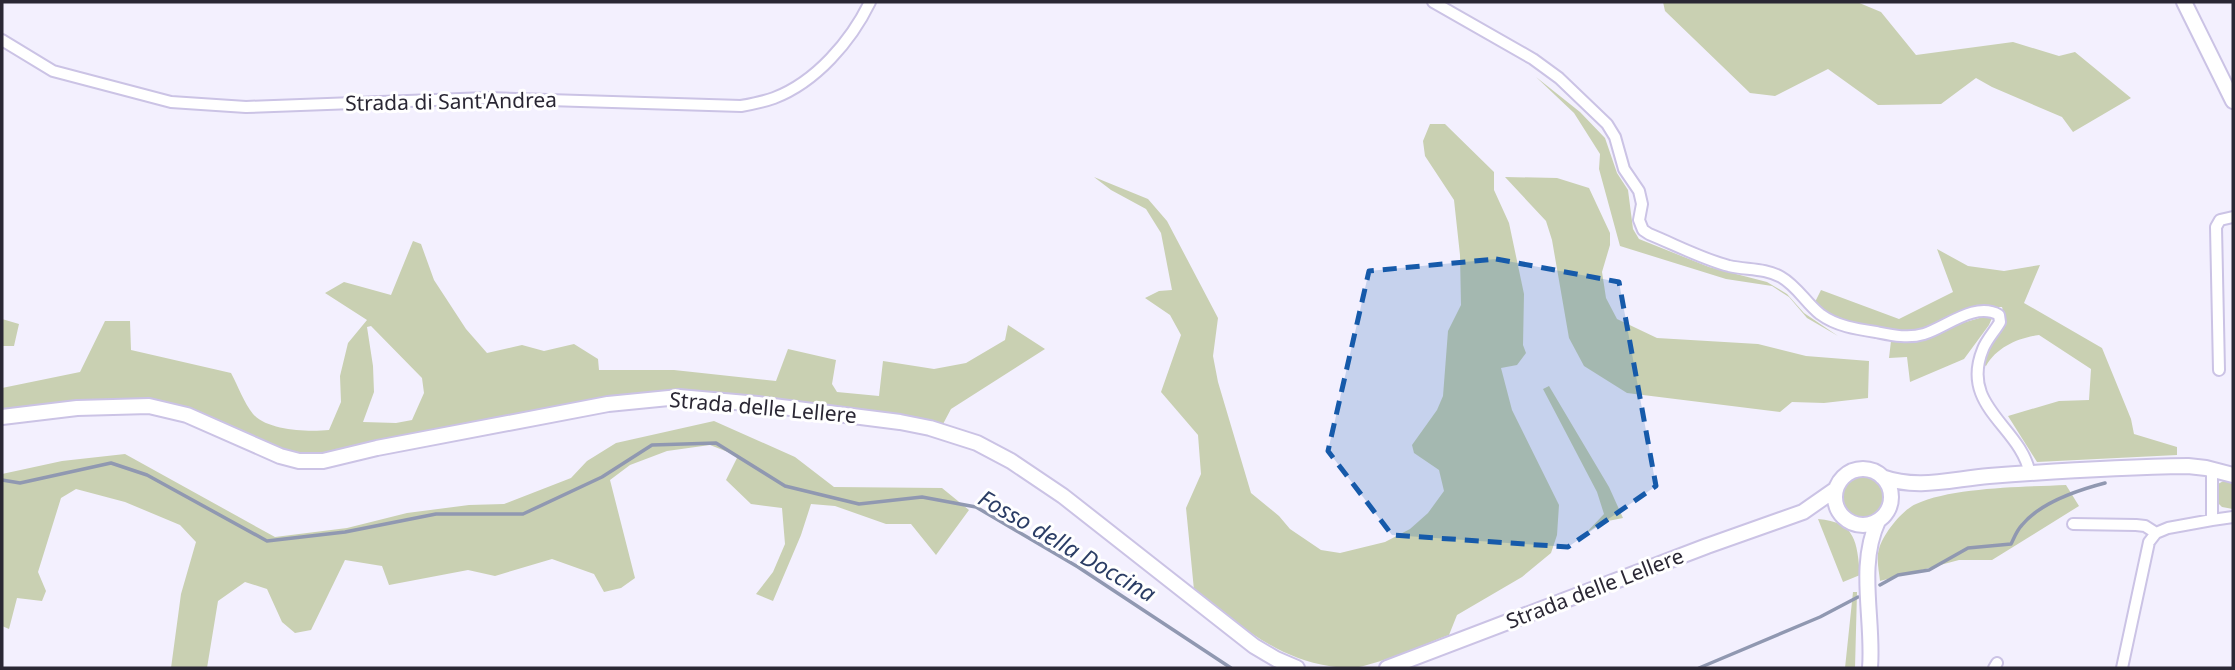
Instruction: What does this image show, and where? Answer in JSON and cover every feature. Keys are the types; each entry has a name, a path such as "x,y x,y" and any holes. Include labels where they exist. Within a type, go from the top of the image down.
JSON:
{"street":[{"name":"Strada di Sant'Andrea","path":"2,40 53,71 182,103 246,107 487,98 741,106 773,98 798,86 820,68 855,30 870,2"},
{"path":"1433,2 1533,59 1559,78 1606,124 1615,137 1624,169 1639,191 1642,204 1639,220 1643,230 1649,234 1711,260 1765,271 1782,278 1821,314 1839,325 1917,336 1973,314 1986,311 1998,315 2000,322 1983,348 1976,370 1977,378 1990,411 2024,457 2030,474"},
{"path":"2184,2 2233,102"},
{"path":"2220,370 2216,227 2219,221 2233,217"},
{"name":"Strada delle Lellere","path":"2,417 120,405 158,407 187,415 279,456 299,461 323,461 608,404 679,397 869,418 930,428 977,443 1011,461 1063,496 1254,646 1297,668"},
{"path":"1870,668 1871,625 1867,559 1860,535 1835,504 1836,489 1847,474 1865,469 1899,482 1927,484 1976,477 2171,467 2212,469 2233,475"},
{"path":"2212,469 2212,520"},
{"path":"1882,477 1890,491 1889,508"},
{"path":"1867,559 1878,521 1902,496 1927,484"},
{"name":"Strada delle Lellere","path":"1387,668 1803,512 1836,489"},
{"name":"Strada delle Lellere","path":"1803,512 1828,513 1848,521"},
{"path":"2122,668 2149,542 2156,533 2168,528 2233,517"},
{"path":"1848,521 1862,526 1878,521"},
{"path":"2073,524 2140,525 2156,533"}],"highlighted area":[{"path":"1496,259 1619,282 1656,486 1568,547 1392,535 1328,451 1369,271"}],"green space":[{"path":"1663,2 1857,2 1881,12 1916,55 2013,42 2059,56 2075,52 2131,98 2073,132 2062,117 1976,78 1941,104 1878,105 1828,69 1775,96 1750,93 1665,11"},
{"path":"1536,77 1580,112 1605,138 1617,173 1628,190 1633,229 1639,239 1709,267 1767,282 1787,294 1804,313 1838,336 1807,318 1789,297 1772,286 1726,279 1620,246 1599,169 1600,154 1574,113"},
{"path":"1430,124 1445,124 1494,172 1494,190 1509,223 1524,294 1523,345 1526,353 1517,365 1501,368 1512,410 1559,505 1557,535 1551,553 1522,577 1457,615 1449,635 1362,666 1348,668 1309,662 1257,637 1194,590 1186,508 1201,474 1198,435 1161,392 1181,335 1170,315 1145,298 1159,291 1172,290 1161,233 1146,209 1111,190 1094,177 1148,199 1167,221 1218,318 1213,356 1218,382 1251,493 1290,529 1321,550 1340,553 1385,542 1410,529 1428,513 1444,491 1439,470 1414,453 1412,445 1437,410 1443,396 1448,331 1461,305 1460,255 1454,200 1425,156 1423,141"},
{"path":"1505,177 1557,178 1589,188 1610,233 1610,245 1602,272 1606,298 1617,319 1657,338 1758,344 1806,356 1869,361 1868,398 1824,403 1792,402 1780,412 1627,393 1584,366 1569,338 1552,240 1546,221"},
{"path":"413,241 421,244 434,280 466,329 487,353 522,345 544,351 574,344 598,359 599,370 674,370 776,381 788,349 836,360 832,384 837,392 879,396 883,361 934,369 966,363 1005,340 1008,325 1045,349 951,409 943,424 828,406 698,391 664,391 596,399 313,455 273,447 209,416 148,398 2,410 2,388 80,372 105,321 130,321 131,350 231,373 250,410 268,424 310,431 329,430 341,402 340,376 348,343 367,320 325,293 344,282 391,295","holes":["371,326 422,378 424,393 412,420 396,423 363,422 374,392 367,327"]},
{"path":"1937,249 1968,266 2004,271 2040,265 2024,303 2102,348 2131,419 2134,434 2177,447 2177,455 2037,462 2008,416 2059,401 2089,400 2091,369 2039,335 2009,344 1986,366 1981,363 1989,345 2006,322 2002,307 1980,307 1915,333 1854,324 1832,317 1815,302 1821,290 1899,319 1953,292"},
{"path":"1983,317 1992,318 1964,359 1910,382 1907,357 1889,358 1891,341 1924,340 1952,326"},
{"path":"2,319 19,324 14,346 2,346"},
{"path":"1549,386 1609,487 1623,518 1603,522 1585,534 1604,514 1597,492 1543,389"},
{"path":"714,421 795,457 834,487 942,488 969,510 936,555 911,524 886,524 835,506 811,504 773,601 756,594 773,572 785,544 782,508 751,504 726,480 738,456 710,445 667,451 630,465 610,480 635,578 621,588 604,592 594,574 552,559 495,576 468,570 389,585 382,566 345,560 311,630 295,633 282,622 267,589 245,582 218,601 207,668 171,668 181,594 196,542 180,525 125,502 76,489 61,498 38,572 46,591 42,601 17,598 9,629 2,626 2,474 62,461 125,454 275,537 347,528 407,513 469,505 504,504 571,478 587,461 616,443"},
{"path":"1862,475 1871,476 1878,481 1883,488 1883,506 1878,513 1871,518 1862,519 1853,518 1846,513 1841,506 1840,497 1841,488 1846,481 1853,476"},
{"path":"2227,479 2233,480 2233,509 2222,507 2217,502 2216,488"},
{"path":"2066,485 2079,506 1992,560 1959,560 1880,581 1878,556 1881,543 1899,517 1916,504 1931,498 1969,491"},
{"path":"1818,519 1840,524 1847,529 1858,553 1860,575 1843,582"},
{"path":"1853,592 1857,592 1855,668 1845,668"}],"waterway":[{"name":"Fosso della Doccina","path":"2,480 20,483 111,463 147,475 267,541 345,532 436,514 523,514 602,477 652,445 716,443 785,486 859,504 922,497 976,507 1078,567 1231,668"},
{"path":"1880,585 1898,575 1929,570 1968,548 2011,544 2020,527 2039,510 2072,494 2105,483"},
{"path":"1699,668 1820,617 1858,597"}]}
